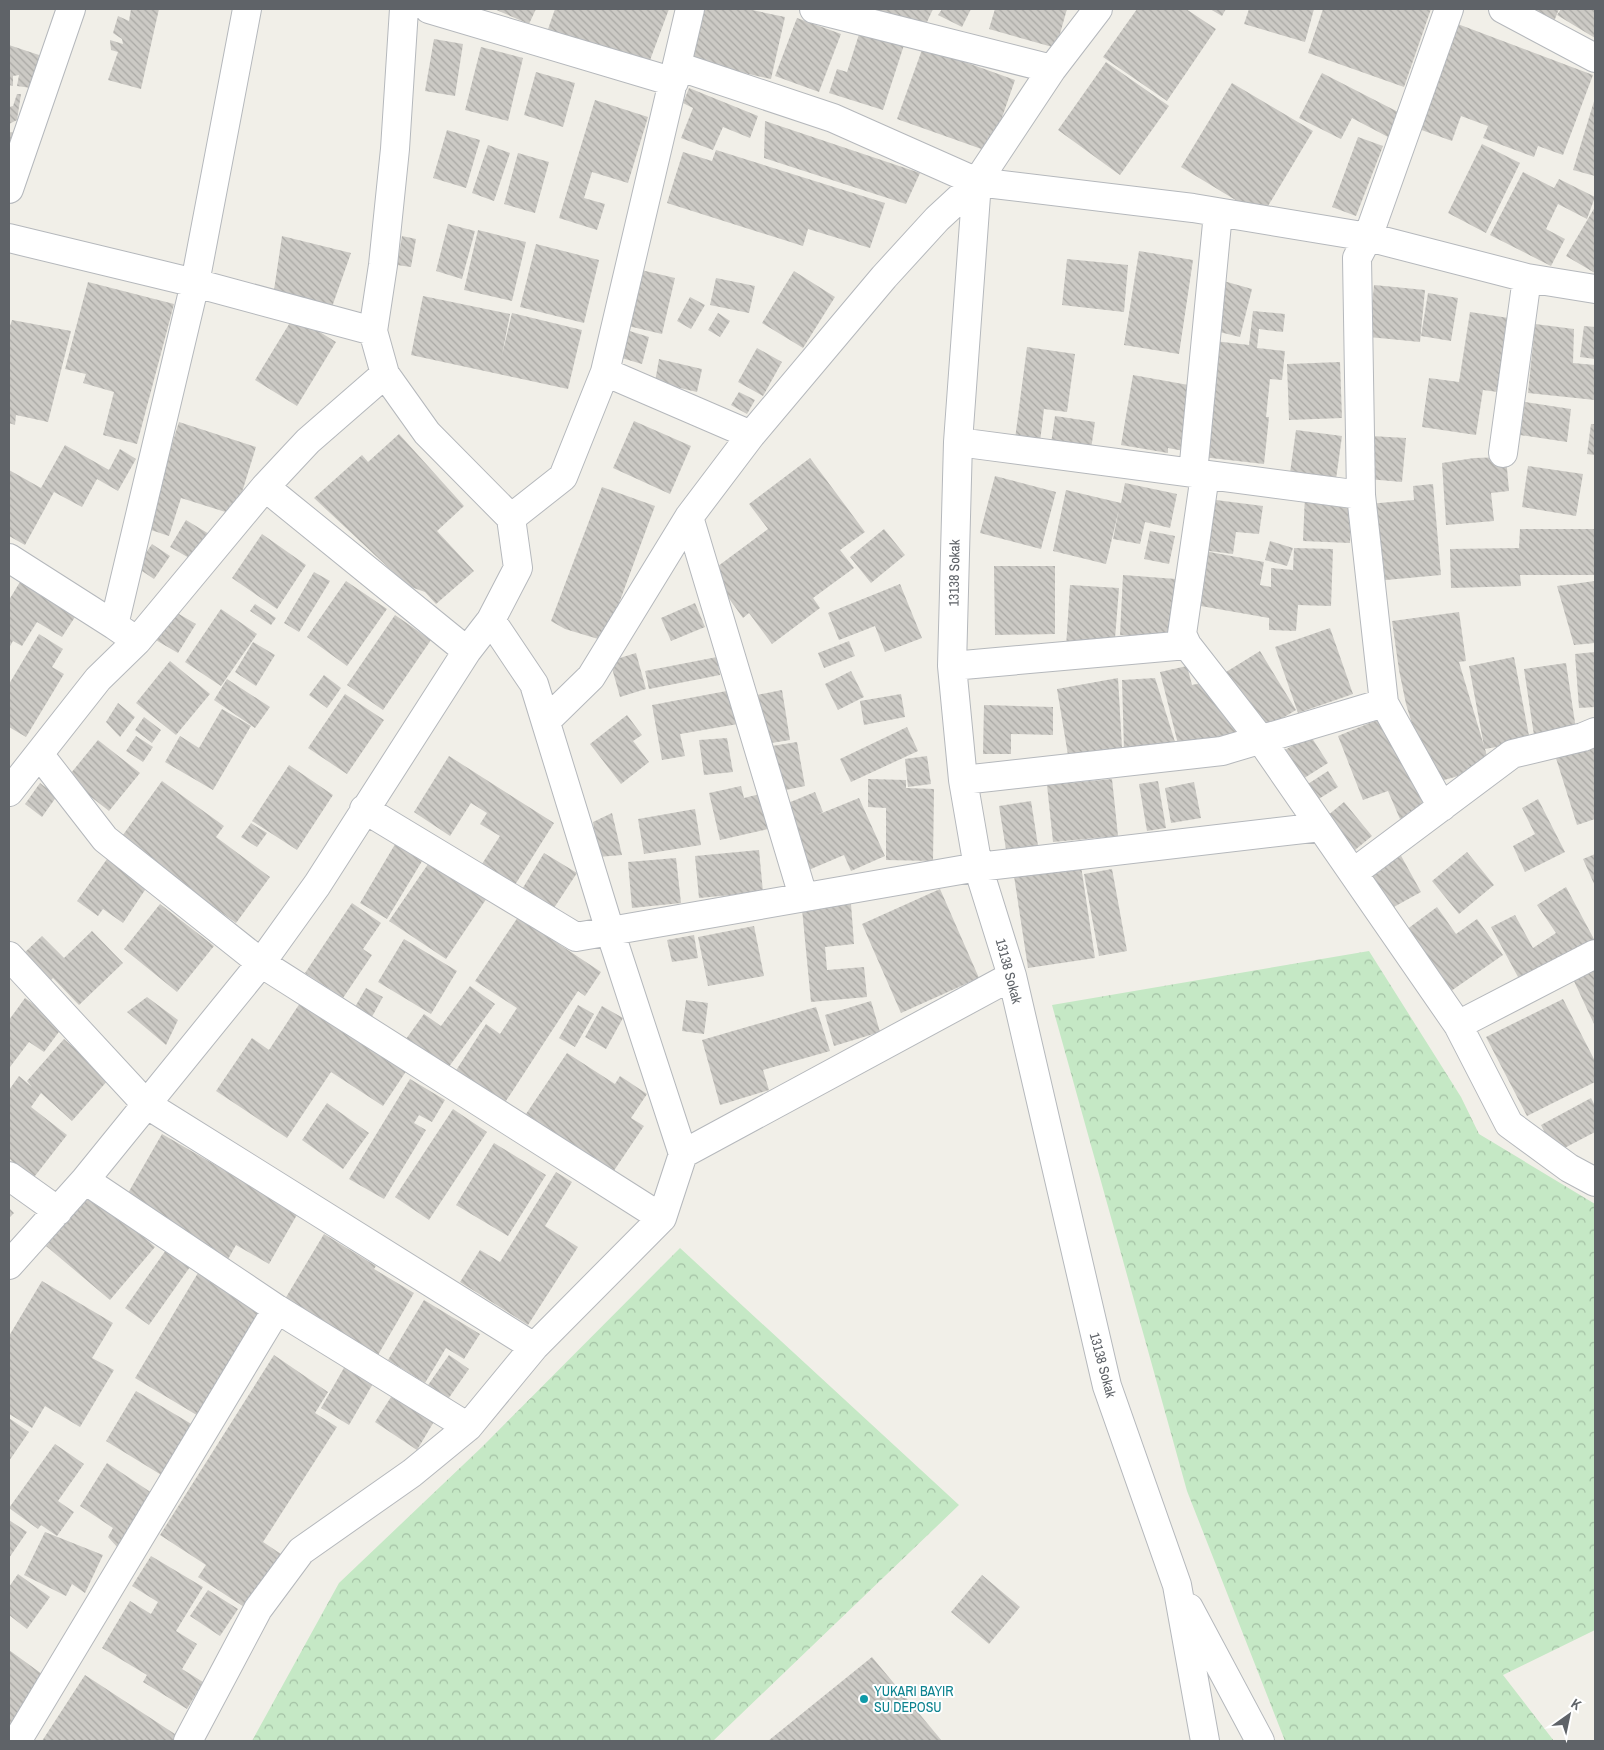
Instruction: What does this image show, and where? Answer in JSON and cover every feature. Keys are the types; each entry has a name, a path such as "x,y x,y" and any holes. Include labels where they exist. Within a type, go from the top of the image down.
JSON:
{"street":[{"path":"9,189 72,9"},
{"path":"114,625 195,283 247,9"},
{"path":"9,1265 85,1180 261,963 317,885 467,651 490,620 518,568 511,518 427,433 385,374 373,331 383,265 395,149 404,9"},
{"path":"429,9 833,118 977,182 1193,208 1368,237 1527,278 1595,289"},
{"path":"511,518 563,478 605,372 690,9"},
{"path":"814,9 1052,68"},
{"path":"546,721 591,678 689,517 751,435 884,277 937,219 977,182 1052,68 1098,9"},
{"path":"1442,807 1384,703 1361,495 1357,258 1368,237 1449,9"},
{"path":"1503,9 1595,58"},
{"name":"13138 Sokak","path":"977,182 958,442 952,666 963,780 978,867 1012,976 1107,1386 1177,1585 1205,1741"},
{"path":"1218,212 1199,474 1182,634 1187,645 1261,740 1458,1025 1510,1124 1569,1168 1595,1182"},
{"path":"9,238 195,283 373,331"},
{"path":"1502,453 1527,278"},
{"path":"605,372 751,435"},
{"path":"9,792 98,678 137,640 265,487 308,441 385,374"},
{"path":"958,442 1361,495"},
{"path":"265,487 467,651"},
{"path":"689,517 803,896"},
{"path":"9,558 137,640"},
{"path":"188,1741 258,1609 301,1551 412,1473 468,1427 534,1347 662,1218 683,1154 610,931 534,684 490,620"},
{"path":"952,666 1187,645"},
{"path":"963,780 1222,752 1384,703"},
{"path":"1353,873 1512,754 1595,732"},
{"path":"38,754 105,839 261,963 662,1218"},
{"path":"364,809 576,937 978,867 1321,827"},
{"path":"1458,1025 1595,954"},
{"path":"9,956 146,1104 534,1347"},
{"path":"683,1154 1012,976"},
{"path":"9,1176 58,1212"},
{"path":"85,1180 277,1309 468,1427"},
{"path":"16,1741 277,1309"},
{"path":"1177,1585 1260,1741"}],"green space":[{"path":"1369,951 1461,1097 1479,1134 1595,1204 1595,1630 1503,1675 1554,1741 1285,1741 1187,1491 1052,1005"},
{"path":"680,1248 959,1505 713,1741 252,1741 339,1583 483,1446"}],"building":[{"path":"131,9 159,9 141,89 108,80 118,52 111,50 110,40 123,44 122,39 113,33 118,16 129,21"},
{"path":"494,9 536,9 529,24"},
{"path":"555,9 669,9 646,71 546,35"},
{"path":"703,9 747,9 785,17 771,79 691,61"},
{"path":"868,9 933,9 922,33"},
{"path":"942,9 971,9 962,27 938,15"},
{"path":"995,9 1067,9 1056,48 989,29"},
{"path":"1137,9 1186,9 1216,29 1167,101 1103,57"},
{"path":"1210,9 1226,9 1222,16"},
{"path":"1249,9 1314,9 1305,42 1244,24"},
{"path":"1323,9 1431,9 1404,87 1308,53"},
{"path":"1518,9 1559,9 1553,24"},
{"path":"1561,9 1595,9 1595,38 1557,15"},
{"path":"797,18 841,34 819,92 775,76"},
{"path":"1455,23 1593,75 1563,155 1538,146 1534,157 1483,138 1488,126 1461,116 1452,141 1416,128"},
{"path":"861,28 905,42 883,110 829,93 837,69 847,72"},
{"path":"434,39 463,44 455,96 425,91"},
{"path":"9,45 39,55 36,92 31,88 17,86 19,75 13,76 13,86 9,85"},
{"path":"481,47 523,58 508,121 465,110"},
{"path":"923,47 1015,80 990,152 897,119"},
{"path":"1106,62 1169,106 1120,175 1058,130"},
{"path":"536,72 575,83 563,127 524,115"},
{"path":"1322,73 1402,114 1390,138 1352,118 1341,139 1299,118"},
{"path":"1232,83 1313,131 1262,216 1181,167"},
{"path":"689,88 758,116 750,138 723,127 713,150 681,138 693,108 683,103"},
{"path":"17,94 21,94 17,120 9,124 9,107 13,106"},
{"path":"1595,98 1595,176 1573,170"},
{"path":"595,100 648,117 628,183 592,172 584,198 605,204 597,230 559,218"},
{"path":"765,121 920,173 906,204 764,158"},
{"path":"447,130 480,140 466,188 433,178"},
{"path":"9,132 15,133 9,159"},
{"path":"1358,137 1383,146 1356,216 1332,207"},
{"path":"1482,144 1520,163 1486,233 1448,213"},
{"path":"488,145 510,153 494,201 472,193"},
{"path":"716,150 885,203 870,248 808,229 803,246 667,203 683,152 712,161"},
{"path":"518,153 549,162 535,213 504,204"},
{"path":"1523,172 1554,188 1559,179 1595,197 1587,219 1558,204 1546,229 1565,239 1551,266 1490,235"},
{"path":"1595,207 1595,273 1566,256"},
{"path":"448,224 475,231 462,279 436,271"},
{"path":"478,230 526,242 512,301 464,290"},
{"path":"282,236 351,253 332,307 274,290"},
{"path":"402,236 416,239 411,267 397,265"},
{"path":"536,244 599,260 584,323 520,307"},
{"path":"1139,251 1193,260 1179,354 1124,345"},
{"path":"1067,259 1128,265 1124,312 1062,305"},
{"path":"637,269 675,278 662,334 624,325"},
{"path":"794,271 835,297 803,348 762,323"},
{"path":"716,278 755,286 749,313 710,305"},
{"path":"1220,280 1252,289 1240,337 1207,329"},
{"path":"88,282 174,304 137,444 103,435 114,392 83,383 86,374 65,369"},
{"path":"1374,285 1425,290 1420,342 1369,337"},
{"path":"1428,293 1458,298 1451,341 1421,336"},
{"path":"423,296 510,314 502,355 512,313 582,330 568,389 411,355"},
{"path":"690,297 705,305 691,329 677,321"},
{"path":"1253,311 1285,314 1283,332 1259,329 1257,348 1285,351 1282,380 1270,379 1266,417 1269,417 1264,464 1202,457 1214,341 1249,345"},
{"path":"1470,312 1515,319 1505,393 1483,390 1476,435 1422,427 1429,378 1459,382"},
{"path":"718,313 730,321 720,337 708,330"},
{"path":"294,316 336,342 297,406 255,380"},
{"path":"12,320 71,331 48,422 16,415 15,425 9,423 9,329"},
{"path":"1535,324 1574,329 1573,363 1595,365 1595,400 1528,393"},
{"path":"1584,326 1595,327 1595,359 1580,357"},
{"path":"623,329 649,337 642,364 615,356"},
{"path":"1027,347 1075,354 1067,412 1044,409 1040,442 1015,439"},
{"path":"757,348 782,362 763,396 738,382"},
{"path":"659,359 702,369 697,392 655,382"},
{"path":"1340,362 1342,418 1289,420 1287,364"},
{"path":"1133,375 1194,386 1184,451 1168,448 1168,453 1121,445"},
{"path":"739,392 755,400 747,414 731,405"},
{"path":"1525,402 1571,409 1567,442 1520,435"},
{"path":"1055,416 1095,422 1090,456 1050,450"},
{"path":"634,421 691,446 670,494 613,468"},
{"path":"179,422 256,447 235,515 181,498 169,536 145,528"},
{"path":"1591,424 1595,424 1595,455 1587,454"},
{"path":"1296,430 1342,436 1336,479 1290,473"},
{"path":"399,434 464,506 437,531 474,571 436,604 425,592 408,586 314,498 362,455 368,462"},
{"path":"1371,436 1406,438 1402,482 1368,479"},
{"path":"65,445 109,470 120,449 136,459 118,491 97,479 82,507 54,492 25,545 9,536 9,470 41,488"},
{"path":"1506,457 1509,491 1491,493 1494,521 1446,525 1442,463 1474,458"},
{"path":"810,458 865,532 840,550 854,568 813,598 820,608 772,644 749,613 743,618 710,572 768,529 749,504"},
{"path":"1528,466 1583,474 1576,516 1522,507"},
{"path":"995,476 1056,492 1041,549 980,533"},
{"path":"1125,483 1177,494 1170,528 1145,522 1140,544 1113,539 1119,509 1106,564 1053,551 1066,490 1121,503"},
{"path":"1433,484 1441,575 1375,581 1368,504 1414,500 1413,486"},
{"path":"602,487 655,506 605,641 565,629 551,621"},
{"path":"1305,495 1352,496 1350,543 1303,541"},
{"path":"1208,499 1263,506 1259,534 1236,532 1233,554 1201,550"},
{"path":"186,520 214,537 198,563 170,547"},
{"path":"884,529 905,555 871,583 850,557"},
{"path":"1520,529 1595,529 1595,575 1520,575 1521,586 1451,588 1450,549 1519,548"},
{"path":"1150,531 1175,536 1169,564 1144,559"},
{"path":"262,534 306,565 277,609 232,578"},
{"path":"1270,541 1293,548 1287,566 1265,560"},
{"path":"152,544 170,556 154,579 136,567"},
{"path":"1294,548 1333,549 1331,606 1298,605 1296,631 1269,630 1269,618 1195,605 1204,551 1264,562 1260,585 1271,587 1271,568 1293,570"},
{"path":"994,566 1055,566 1055,634 995,635"},
{"path":"314,572 330,581 299,632 284,623"},
{"path":"1123,575 1176,579 1173,638 1120,635"},
{"path":"346,581 387,609 347,666 307,637"},
{"path":"1595,581 1595,643 1574,645 1557,586"},
{"path":"20,582 75,617 62,637 37,622 22,646 13,641 9,648 9,600"},
{"path":"900,584 922,638 885,652 875,626 839,640 828,613"},
{"path":"1070,585 1119,588 1114,651 1066,647"},
{"path":"695,603 705,627 671,641 661,618"},
{"path":"255,604 276,618 271,625 250,611"},
{"path":"221,609 257,634 221,686 185,662"},
{"path":"172,610 196,624 178,653 154,639"},
{"path":"1459,612 1466,661 1451,663 1459,662 1484,746 1469,666 1514,657 1530,741 1485,749 1490,767 1430,784 1406,704 1392,621"},
{"path":"395,615 431,640 383,710 347,685"},
{"path":"1330,628 1353,694 1298,713 1275,647"},
{"path":"39,634 63,649 52,667 64,674 26,737 9,727 9,684"},
{"path":"849,641 855,656 824,668 818,653"},
{"path":"253,642 275,655 256,686 235,672"},
{"path":"1260,651 1296,710 1261,731 1226,672"},
{"path":"1595,652 1595,707 1579,708 1575,654"},
{"path":"636,653 646,689 620,697 610,661"},
{"path":"717,657 720,675 649,689 645,671"},
{"path":"170,661 210,694 176,735 136,703"},
{"path":"1566,663 1577,736 1535,742 1524,669"},
{"path":"1187,666 1192,685 1210,681 1216,705 1233,701 1241,737 1180,752 1160,672"},
{"path":"851,671 864,697 838,710 825,684"},
{"path":"324,675 341,688 327,708 309,695"},
{"path":"1118,678 1122,748 1068,755 1057,689"},
{"path":"1155,678 1176,745 1124,750 1122,680"},
{"path":"227,679 270,707 255,728 214,700"},
{"path":"732,690 738,724 680,734 685,756 662,760 652,705"},
{"path":"782,690 790,740 765,744 757,695"},
{"path":"345,694 384,720 347,774 308,748"},
{"path":"901,694 905,717 864,725 860,701"},
{"path":"118,703 135,717 120,737 106,722"},
{"path":"984,705 1053,707 1053,735 1011,734 1011,754 983,754"},
{"path":"222,709 251,726 213,790 165,762 180,736 199,748"},
{"path":"627,715 642,735 633,741 649,762 621,784 590,744"},
{"path":"1389,715 1426,808 1400,819 1388,791 1363,800 1338,736"},
{"path":"144,717 161,730 152,743 135,730"},
{"path":"907,727 918,751 851,782 840,759"},
{"path":"1310,735 1328,763 1298,782 1280,753"},
{"path":"136,736 153,747 143,762 126,751"},
{"path":"727,738 733,772 704,775 699,740"},
{"path":"1595,738 1595,819 1577,825 1555,755"},
{"path":"98,740 140,773 109,811 67,778"},
{"path":"797,742 805,786 781,791 772,746"},
{"path":"449,756 554,823 513,888 480,867 500,836 480,824 487,813 471,803 450,836 414,812"},
{"path":"927,756 931,784 908,787 905,759"},
{"path":"289,765 333,795 297,850 252,821"},
{"path":"1328,771 1338,787 1309,805 1300,789"},
{"path":"868,779 906,780 906,788 934,789 933,861 886,860 886,808 868,807"},
{"path":"1112,779 1118,836 1053,842 1047,785"},
{"path":"162,781 224,826 216,837 270,877 236,923 120,839"},
{"path":"1158,781 1166,828 1147,831 1139,784"},
{"path":"1194,782 1201,818 1171,823 1165,788"},
{"path":"40,783 57,796 42,817 25,804"},
{"path":"741,786 744,798 760,794 768,829 720,840 709,793"},
{"path":"815,792 823,812 817,815 859,798 885,856 851,871 844,855 804,872 783,805"},
{"path":"1538,799 1565,852 1525,872 1513,846 1535,834 1522,808"},
{"path":"1031,801 1039,852 1007,856 999,806"},
{"path":"1344,802 1372,836 1355,850 1327,816"},
{"path":"695,809 701,845 644,854 638,819"},
{"path":"612,813 622,855 598,857 593,822"},
{"path":"251,823 267,833 257,847 241,837"},
{"path":"400,836 427,853 387,919 360,903"},
{"path":"759,850 763,892 699,898 695,856"},
{"path":"1399,852 1421,892 1383,913 1361,874"},
{"path":"1467,852 1494,885 1459,914 1432,881"},
{"path":"544,853 577,873 552,911 521,891"},
{"path":"435,854 491,892 446,959 389,921"},
{"path":"1595,854 1595,886 1583,859"},
{"path":"676,858 681,903 632,908 628,862"},
{"path":"107,859 147,887 123,923 103,909 98,916 77,901"},
{"path":"1081,866 1095,958 1028,968 1014,876"},
{"path":"1112,869 1127,951 1099,956 1084,874"},
{"path":"1566,887 1595,941 1524,988 1491,927 1515,915 1533,948 1556,933 1537,905"},
{"path":"940,889 979,978 901,1013 862,924"},
{"path":"352,903 381,923 363,949 372,955 343,998 305,973"},
{"path":"160,904 214,946 177,992 124,949"},
{"path":"851,904 854,944 825,947 827,970 864,967 867,997 811,1002 802,909"},
{"path":"1437,907 1456,934 1477,919 1503,955 1451,991 1406,930"},
{"path":"518,917 601,972 585,996 578,991 504,1104 455,1072 486,1024 500,1034 517,1008 475,981"},
{"path":"754,926 764,976 708,986 698,937"},
{"path":"92,931 123,963 79,1005 53,978 48,983 21,956 42,936 64,958"},
{"path":"694,935 698,958 672,962 667,940"},
{"path":"404,939 457,971 431,1014 378,982"},
{"path":"1595,965 1595,1026 1572,977"},
{"path":"470,986 495,1004 448,1068 406,1039 424,1014 441,1026"},
{"path":"366,988 383,997 369,1022 352,1012"},
{"path":"147,997 178,1020 166,1045 127,1012"},
{"path":"25,998 64,1025 44,1052 29,1042 10,1067 9,1020"},
{"path":"1563,999 1595,1061 1595,1082 1527,1116 1486,1037"},
{"path":"302,1000 407,1070 383,1106 331,1072 287,1138 216,1091 252,1038 269,1050"},
{"path":"686,1000 708,1003 704,1034 682,1031"},
{"path":"871,1001 880,1032 834,1046 825,1015"},
{"path":"578,1005 594,1014 575,1047 559,1038"},
{"path":"602,1006 623,1018 606,1049 585,1037"},
{"path":"816,1007 830,1051 763,1070 769,1090 720,1105 702,1040"},
{"path":"64,1039 109,1079 72,1121 41,1093 31,1107 67,1135 31,1181 9,1158 9,1090 19,1076 32,1087 27,1081"},
{"path":"567,1053 615,1084 620,1076 647,1094 631,1118 644,1126 611,1175 524,1117"},
{"path":"410,1079 445,1100 432,1122 419,1115 414,1123 426,1130 384,1199 349,1179"},
{"path":"1591,1098 1595,1106 1595,1132 1555,1153 1541,1125"},
{"path":"327,1103 369,1133 343,1169 302,1140"},
{"path":"453,1109 487,1132 429,1220 395,1197"},
{"path":"162,1134 298,1213 269,1264 236,1245 227,1261 124,1200"},
{"path":"494,1143 546,1175 508,1236 456,1205"},
{"path":"556,1172 572,1182 545,1226 578,1247 528,1325 460,1282 480,1250 500,1262"},
{"path":"89,1195 117,1219 120,1216 155,1247 110,1300 46,1246"},
{"path":"9,1208 14,1213 9,1218"},
{"path":"324,1234 376,1266 374,1269 414,1293 378,1355 285,1299"},
{"path":"166,1250 190,1267 149,1325 125,1308"},
{"path":"198,1273 264,1312 200,1417 135,1378"},
{"path":"42,1281 113,1323 92,1358 114,1370 80,1427 45,1406 32,1428 9,1414 9,1336"},
{"path":"424,1300 480,1334 464,1359 446,1348 425,1383 388,1360"},
{"path":"274,1355 328,1392 315,1413 337,1427 263,1542 287,1558 252,1612 198,1577 206,1565 160,1535"},
{"path":"449,1355 469,1369 446,1402 426,1388"},
{"path":"345,1366 374,1382 349,1425 321,1408"},
{"path":"136,1391 193,1425 163,1476 106,1441"},
{"path":"391,1397 435,1420 417,1450 375,1422"},
{"path":"9,1418 29,1432 9,1461"},
{"path":"55,1444 84,1464 58,1501 74,1512 57,1536 41,1525 38,1529 9,1508"},
{"path":"107,1463 152,1493 119,1549 108,1537 113,1528 80,1506"},
{"path":"9,1520 27,1532 9,1558"},
{"path":"45,1532 103,1555 85,1593 72,1584 66,1596 24,1575"},
{"path":"151,1556 203,1587 176,1631 197,1644 182,1669 203,1682 187,1709 143,1682 147,1675 102,1648 130,1601 151,1614 158,1602 132,1586"},
{"path":"18,1574 50,1597 27,1629 9,1615 9,1587"},
{"path":"982,1575 1020,1607 989,1644 951,1612"},
{"path":"208,1590 238,1609 220,1636 190,1616"},
{"path":"9,1650 46,1677 9,1729"},
{"name":"YUKARI BAYIR SU DEPOSU","path":"872,1657 942,1741 768,1741"},
{"path":"85,1675 184,1740 42,1741"}],"place":[{"name":"YUKARI BAYIR SU DEPOSU","path":"864,1699"}]}
